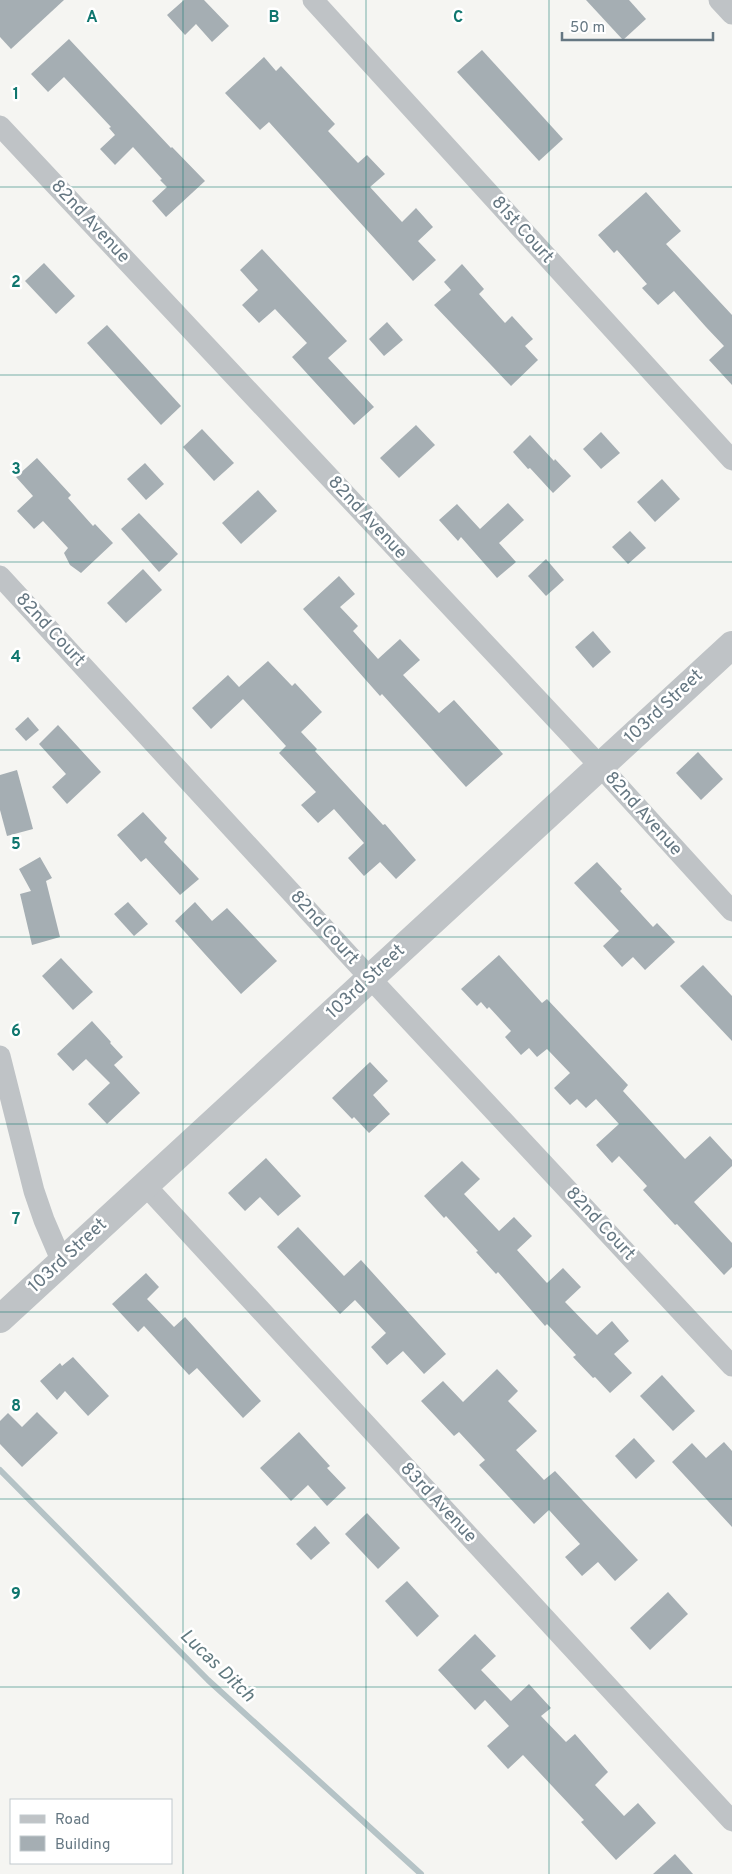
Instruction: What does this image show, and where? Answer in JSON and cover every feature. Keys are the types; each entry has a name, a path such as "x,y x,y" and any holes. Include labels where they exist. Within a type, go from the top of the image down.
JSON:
{"street":[{"name":"81st Court","path":"313,0 732,460"},
{"path":"719,0 732,14"},
{"name":"82nd Avenue","path":"0,126 600,766 732,911"},
{"name":"82nd Court","path":"0,576 370,978 732,1366"},
{"name":"103rd Street","path":"0,1319 732,644"},
{"path":"0,1056 34,1191 62,1262"},
{"name":"83rd Avenue","path":"145,1185 732,1821"}],"building":[{"path":"0,0 64,0 11,49 0,37"},
{"path":"184,0 204,0 229,26 212,42 196,24 185,35 167,15"},
{"path":"586,0 629,0 646,19 623,40"},
{"path":"69,39 171,148 205,181 166,217 152,201 167,187 133,147 115,165 100,149 115,135 109,128 111,127 64,77 48,92 31,74"},
{"path":"482,50 563,139 539,161 457,72"},
{"path":"264,57 276,71 281,66 335,124 328,131 358,163 367,155 385,174 370,187 402,222 416,208 433,227 418,241 436,260 413,281 269,122 260,130 225,93"},
{"path":"646,192 681,231 666,244 732,315 732,385 709,360 724,346 674,291 658,305 642,288 647,284 617,250 614,253 598,235"},
{"path":"262,249 347,341 328,358 374,407 354,425 292,357 307,343 275,309 259,323 242,305 258,290 240,270"},
{"path":"44,263 75,296 56,314 25,281"},
{"path":"462,264 484,289 479,294 505,323 512,316 533,339 525,346 538,360 511,386 434,305 451,290 444,282"},
{"path":"387,322 403,340 384,356 369,339"},
{"path":"107,325 181,406 161,425 87,343"},
{"path":"416,425 435,445 399,478 380,458"},
{"path":"202,429 234,463 214,481 183,447"},
{"path":"601,432 620,453 601,469 583,449"},
{"path":"530,435 571,476 553,493 513,452"},
{"path":"37,458 71,495 68,498 93,526 95,524 113,543 81,573 70,565 64,553 68,548 43,521 34,529 17,511 33,496 16,477"},
{"path":"145,463 164,484 146,500 127,479"},
{"path":"662,479 680,499 655,522 637,502"},
{"path":"258,490 277,511 241,544 222,523"},
{"path":"508,503 524,520 499,543 516,562 497,578 461,537 458,541 439,520 457,504 480,529"},
{"path":"139,513 178,554 159,572 121,529"},
{"path":"630,531 646,548 628,564 612,547"},
{"path":"546,559 564,580 546,596 528,576"},
{"path":"143,569 162,590 126,623 107,603"},
{"path":"339,576 355,594 340,607 358,626 353,631 378,659 400,639 420,660 403,675 439,713 454,700 503,754 466,787 382,694 380,696 303,609"},
{"path":"593,631 611,652 593,668 575,647"},
{"path":"268,661 292,686 295,683 322,712 301,732 317,749 315,751 383,825 385,824 416,860 396,879 380,862 364,876 348,858 364,843 334,809 318,823 301,805 316,792 279,753 286,746 243,699 211,729 192,708 228,675 239,687"},
{"path":"28,717 39,730 26,741 15,729"},
{"path":"58,725 101,772 67,804 52,787 66,774 39,744"},
{"path":"698,752 723,779 701,800 676,773"},
{"path":"17,770 33,829 7,836 0,810 0,775"},
{"path":"143,812 167,838 164,842 199,879 180,895 146,858 141,862 117,835"},
{"path":"40,857 52,878 46,881 60,937 32,945 20,894 31,891 19,869"},
{"path":"597,862 622,889 620,891 653,927 657,923 675,942 645,970 633,957 622,967 603,946 619,931 574,883"},
{"path":"128,902 148,924 134,936 114,914"},
{"path":"195,902 212,921 227,908 277,961 241,994 175,921"},
{"path":"499,955 542,1003 547,999 628,1085 623,1091 685,1159 710,1136 732,1160 732,1166 694,1202 732,1243 732,1267 724,1275 643,1190 647,1186 619,1156 612,1163 596,1145 619,1124 596,1099 586,1108 577,1099 570,1105 554,1088 570,1073 547,1049 537,1057 529,1048 521,1055 505,1037 511,1031 489,1007 487,1009 481,1002 477,1006 461,989"},
{"path":"61,958 93,992 73,1010 42,976"},
{"path":"703,965 732,996 732,1041 680,986"},
{"path":"92,1021 123,1057 114,1065 140,1093 107,1124 88,1104 110,1083 86,1059 73,1071 57,1054"},
{"path":"370,1062 388,1081 373,1095 390,1114 369,1133 354,1117 352,1119 332,1098"},
{"path":"266,1158 301,1196 278,1216 260,1197 245,1211 228,1193"},
{"path":"462,1161 480,1179 464,1194 499,1231 514,1217 532,1236 517,1250 547,1283 563,1268 581,1287 565,1302 597,1335 612,1321 629,1341 614,1354 632,1373 610,1393 573,1357 576,1355 547,1324 545,1326 498,1272 496,1274 446,1216 444,1218 424,1196"},
{"path":"298,1227 344,1276 361,1260 446,1354 424,1374 403,1351 387,1365 371,1347 386,1333 355,1300 340,1314 277,1247"},
{"path":"146,1273 159,1287 147,1299 174,1327 185,1317 261,1401 243,1418 197,1368 189,1375 144,1326 138,1332 112,1304"},
{"path":"73,1357 109,1396 88,1416 65,1391 57,1400 40,1381 60,1363 62,1366"},
{"path":"497,1369 518,1391 508,1401 537,1431 516,1450 544,1480 555,1471 638,1560 615,1581 598,1562 582,1576 565,1557 580,1544 549,1510 534,1524 479,1465 485,1460 459,1432 454,1436 421,1401 443,1381 463,1402"},
{"path":"662,1375 695,1411 673,1431 640,1396"},
{"path":"37,1412 58,1433 22,1467 0,1444 0,1421 8,1413 22,1427"},
{"path":"299,1432 330,1466 327,1468 346,1488 327,1506 308,1485 291,1501 260,1468"},
{"path":"634,1438 655,1461 636,1479 615,1456"},
{"path":"724,1442 732,1451 732,1527 672,1462 692,1443 706,1458"},
{"path":"367,1513 400,1548 378,1569 345,1534"},
{"path":"315,1526 330,1543 311,1560 296,1544"},
{"path":"407,1581 439,1616 417,1637 385,1601"},
{"path":"668,1592 688,1614 650,1650 630,1628"},
{"path":"475,1634 496,1656 481,1670 511,1701 529,1684 551,1708 541,1716 566,1742 575,1734 608,1772 595,1785 624,1816 638,1803 656,1823 616,1860 581,1822 584,1820 523,1755 508,1769 487,1746 509,1726 485,1700 475,1710 438,1670"},
{"path":"675,1854 693,1874 653,1874"}],"waterway":[{"name":"Lucas Ditch","path":"0,1470 208,1680 421,1874"}]}
